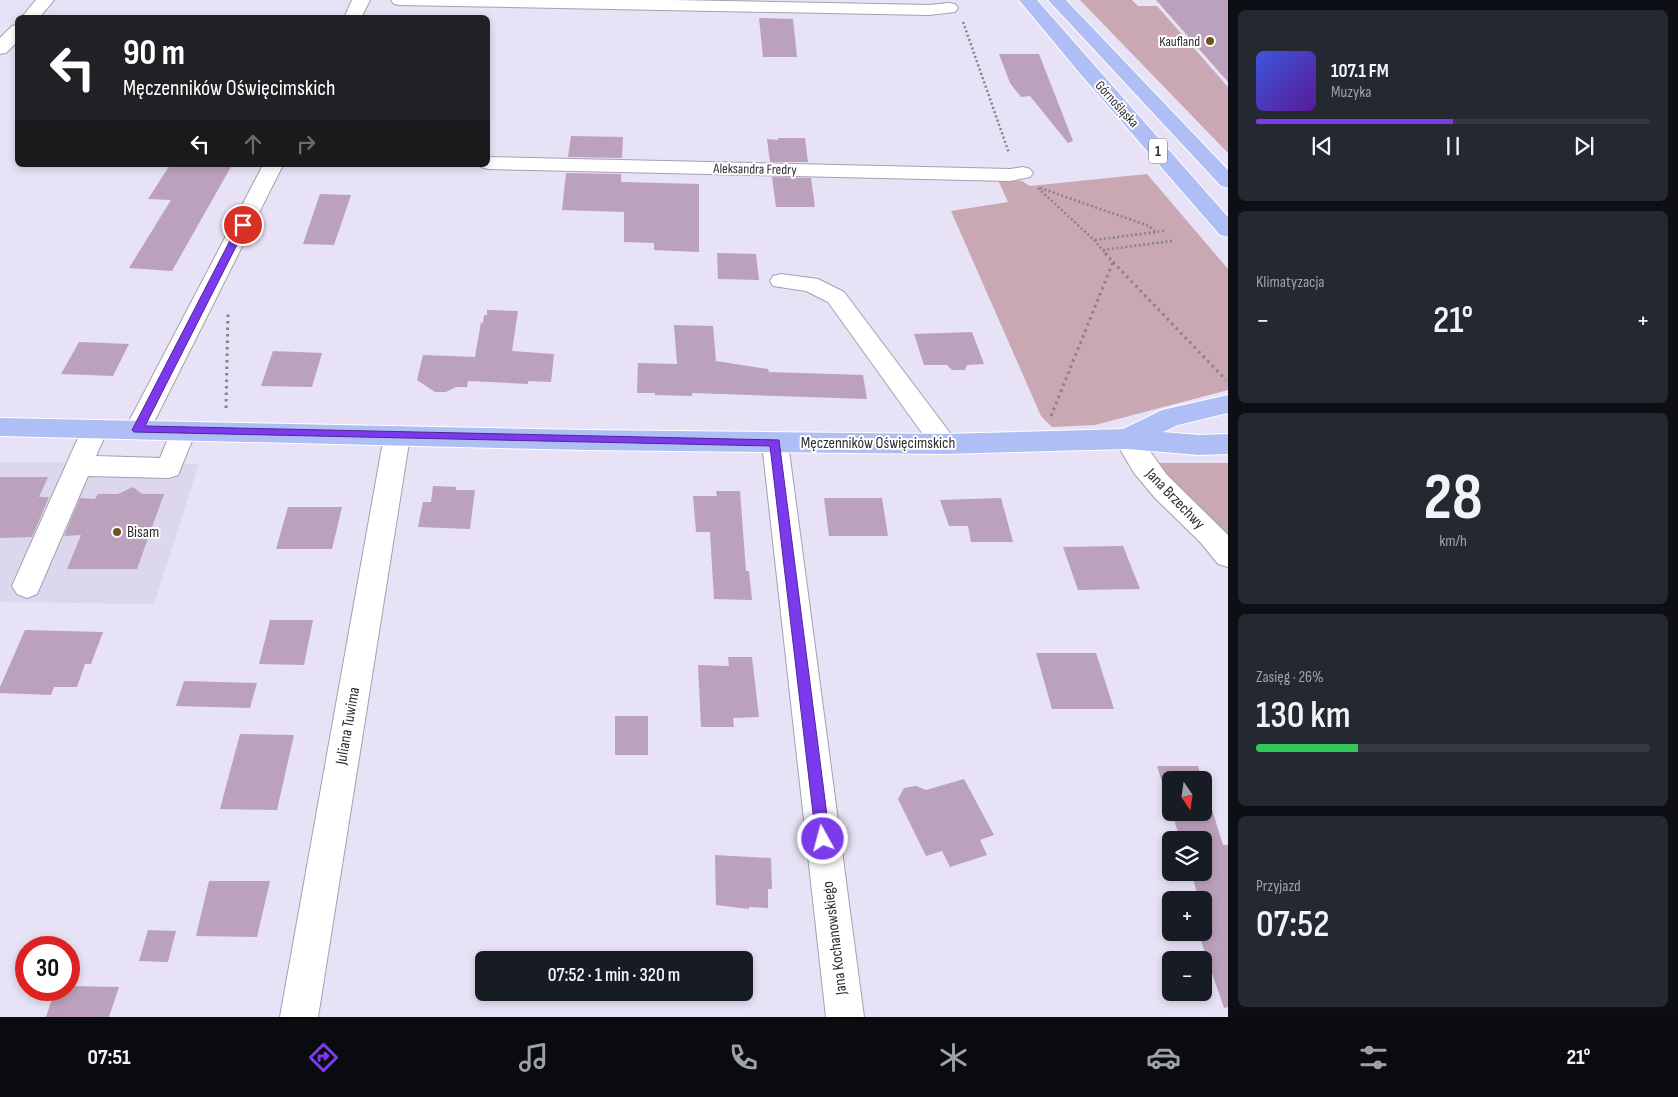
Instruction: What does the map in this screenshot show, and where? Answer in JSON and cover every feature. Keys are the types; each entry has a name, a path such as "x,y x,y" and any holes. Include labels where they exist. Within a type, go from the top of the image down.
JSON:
{"main road":[{"name":"Górnośląska","path":"1028,0 1228,230"},
{"name":"Górnośląska","path":"1057,0 1228,182"},
{"name":"Męczenników Oświęcimskich","path":"1127,439 1170,417 1228,404"},
{"name":"Męczenników Oświęcimskich","path":"0,427 775,442 944,444 1127,439 1199,446 1228,444"}],"street":[{"path":"32,15 45,0"},
{"path":"354,15 362,0"},
{"path":"400,0 929,10 946,4"},
{"path":"0,49 15,33"},
{"name":"Aleksandra Fredry","path":"490,163 1000,175 1023,173"},
{"path":"138,430 272,167"},
{"path":"781,281 809,283 827,290 836,297 944,444"},
{"path":"27,586 95,429"},
{"path":"79,466 169,468 183,431"},
{"name":"Juliana Tuwima","path":"299,1017 397,436"},
{"name":"Jana Brzechwy","path":"1127,439 1139,461 1179,505 1220,544 1228,556"},
{"name":"Jana Kochanowskiego","path":"775,442 845,1017"}],"path":[{"path":"946,4 960,14 1012,163 1094,240 1228,382"},
{"path":"1038,187 1149,226 1156,232"},
{"path":"1094,240 1164,231"},
{"path":"1102,250 1172,241"},
{"path":"1045,421 1054,414 1113,262"}],"shaded area":[{"path":"1080,0 1132,0 1138,6 1157,6 1228,87 1228,153"},
{"path":"1147,174 1228,269 1228,390 1095,425 1052,427 1041,416 951,211 1008,202 997,178 1022,181 1030,186"},
{"path":"0,462 199,464 154,604 0,602"},
{"path":"1157,463 1228,463 1228,543 1227,542"}],"building":[{"name":"Kaufland","path":"1156,0 1228,0 1228,82"},
{"path":"759,18 793,19 797,57 763,57"},
{"path":"999,54 1039,54 1073,141 1068,143 1030,96 1021,97 1010,83"},
{"path":"571,136 623,137 622,158 568,157"},
{"path":"778,138 805,138 808,162 770,162 767,139 778,140"},
{"path":"169,167 231,167 172,271 129,268 171,200 148,199"},
{"path":"566,173 621,174 621,182 699,184 699,252 654,250 654,243 624,242 624,212 562,210"},
{"path":"772,177 811,178 815,207 776,207"},
{"path":"320,194 351,195 334,245 303,244"},
{"path":"717,253 756,254 759,280 718,279"},
{"path":"487,310 518,311 512,351 554,354 551,382 528,381 528,384 468,381 467,387 456,387 446,392 435,392 417,380 423,355 475,357 481,322 483,323 484,315 487,315"},
{"path":"674,325 713,326 716,361 768,369 769,372 863,375 867,399 692,393 692,396 637,393 638,363 677,364"},
{"path":"972,332 984,364 967,365 965,370 952,370 947,365 924,365 914,334"},
{"path":"79,342 129,344 113,376 61,374"},
{"path":"273,351 322,353 312,387 261,386"},
{"path":"0,477 48,477 39,497 49,497 32,537 0,538"},
{"path":"433,486 456,487 456,490 475,490 470,529 418,527 423,502 431,502"},
{"name":"Bisam","path":"133,487 142,494 164,494 137,569 67,569 81,535 64,536 80,498 95,499 98,494 118,494"},
{"path":"716,491 740,491 746,571 749,571 752,600 714,599 710,532 696,532 693,496 717,496"},
{"path":"824,498 882,498 888,536 829,536"},
{"path":"1001,498 1013,542 971,542 968,526 949,526 940,500"},
{"path":"288,507 342,507 332,549 276,549"},
{"path":"1123,546 1140,589 1078,590 1063,547"},
{"path":"270,620 313,620 304,665 259,664"},
{"path":"25,630 103,632 91,664 85,664 77,687 54,687 51,695 0,693 0,687"},
{"path":"1036,653 1096,653 1114,709 1052,709"},
{"path":"728,657 752,657 759,717 733,718 734,727 701,727 698,665 729,666"},
{"path":"184,681 257,683 250,708 176,706"},
{"path":"615,716 648,716 648,755 615,755"},
{"path":"240,734 294,735 277,810 220,809"},
{"path":"1157,766 1198,766 1199,771 1162,771 1162,782"},
{"path":"964,779 994,835 980,840 987,855 950,867 942,851 926,856 898,799 904,788 916,786 926,790"},
{"path":"1212,810 1223,845 1228,845 1228,1007 1224,1008 1212,973 1212,951 1204,951 1201,941 1212,941 1212,891 1196,891 1194,881 1212,881 1212,831 1177,831 1175,821 1212,821"},
{"path":"715,855 771,858 772,889 768,889 768,908 749,907 749,909 716,905"},
{"path":"209,881 270,881 257,937 196,936"},
{"path":"148,930 176,931 168,962 139,961"},
{"path":"80,986 119,987 109,1017 46,1017 51,1001 80,1001"}],"place":[{"name":"Kaufland","path":"1210,41"},
{"name":"Bisam","path":"117,532"}],"route":[{"path":"243,225 138,430 585,440 775,442 823,839"}]}
